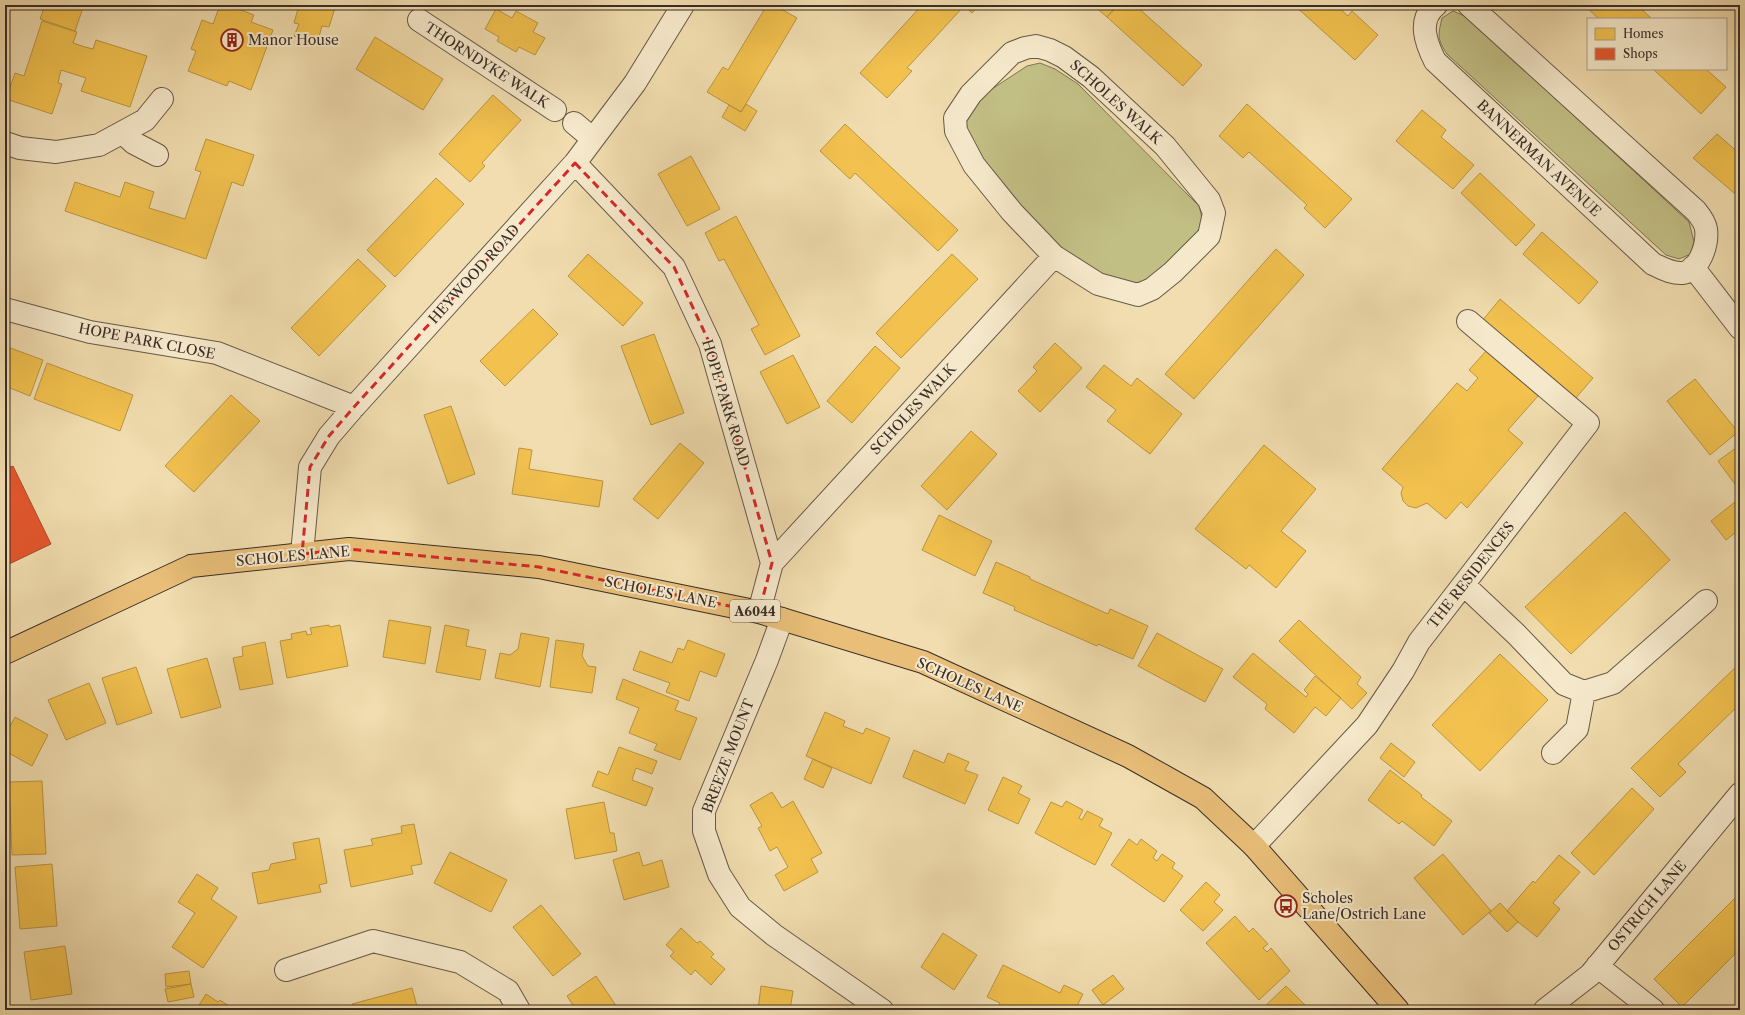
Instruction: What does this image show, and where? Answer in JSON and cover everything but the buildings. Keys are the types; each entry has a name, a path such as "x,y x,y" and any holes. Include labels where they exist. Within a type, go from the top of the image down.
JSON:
{"main road":[{"name":"SCHOLES LANE","path":"5,653 191,566 349,549 539,567 759,612 923,662 1128,756 1203,798 1254,846 1398,1010"}],"street":[{"name":"HEYWOOD ROAD","path":"302,554 310,467 330,436 354,406 575,163 635,83 683,5"},
{"path":"1469,5 1696,210 1706,228 1707,244 1700,258 1693,267 1740,328"},
{"name":"BANNERMAN AVENUE","path":"1432,6 1425,24 1428,49 1435,61 1653,264 1671,272 1684,273 1693,267"},
{"name":"THORNDYKE WALK","path":"419,20 555,110"},
{"name":"SCHOLES WALK","path":"1036,46 1050,50 1064,57 1097,82 1165,146 1209,200 1214,213 1209,236 1152,290 1138,295 1098,284 1054,256 1012,212 974,164 956,131 954,118 971,94 1012,53 1036,46"},
{"path":"5,143 20,148 56,152 99,145 146,120 162,99"},
{"path":"574,123 593,139"},
{"path":"123,132 134,143 157,155"},
{"name":"HOPE PARK ROAD","path":"575,163 674,267 710,344 772,563 767,588 759,612"},
{"name":"SCHOLES WALK","path":"772,563 1054,256"},
{"name":"HOPE PARK CLOSE","path":"5,309 90,332 217,353 354,406"},
{"name":"THE RESIDENCES","path":"1254,846 1366,725 1403,671 1419,642 1588,423 1468,322"},
{"path":"1464,585 1516,634 1564,684 1584,692 1613,683 1706,601"},
{"name":"BREEZE MOUNT","path":"782,619 767,660 704,811 704,831 719,874 740,907 774,935 882,1010"},
{"path":"1553,753 1577,729 1584,692"},
{"name":"OSTRICH LANE","path":"1545,1010 1590,975 1740,794"},
{"path":"286,970 373,941 460,962 508,991 519,1010"},
{"path":"1597,966 1654,1010"}],"highlighted area":[{"path":"575,163 674,267 710,344 772,563 759,612 539,567 349,549 302,554 310,467 329,436 354,407"}],"shaded area":[{"path":"1453,11 1467,17 1689,222 1694,242 1691,254 1679,259 1666,255 1447,54 1439,37 1440,29 1442,18"},
{"path":"1040,63 1055,69 1078,84 1199,206 1202,221 1199,230 1191,241 1164,270 1148,282 1143,284 1121,284 1096,274 1070,256 1020,206 965,138 966,123 973,108 992,89 1027,66"}],"place":[{"name":"Manor House","path":"232,40"},
{"name":"Scholes Lane/Ostrich Lane","path":"1286,906"}]}
